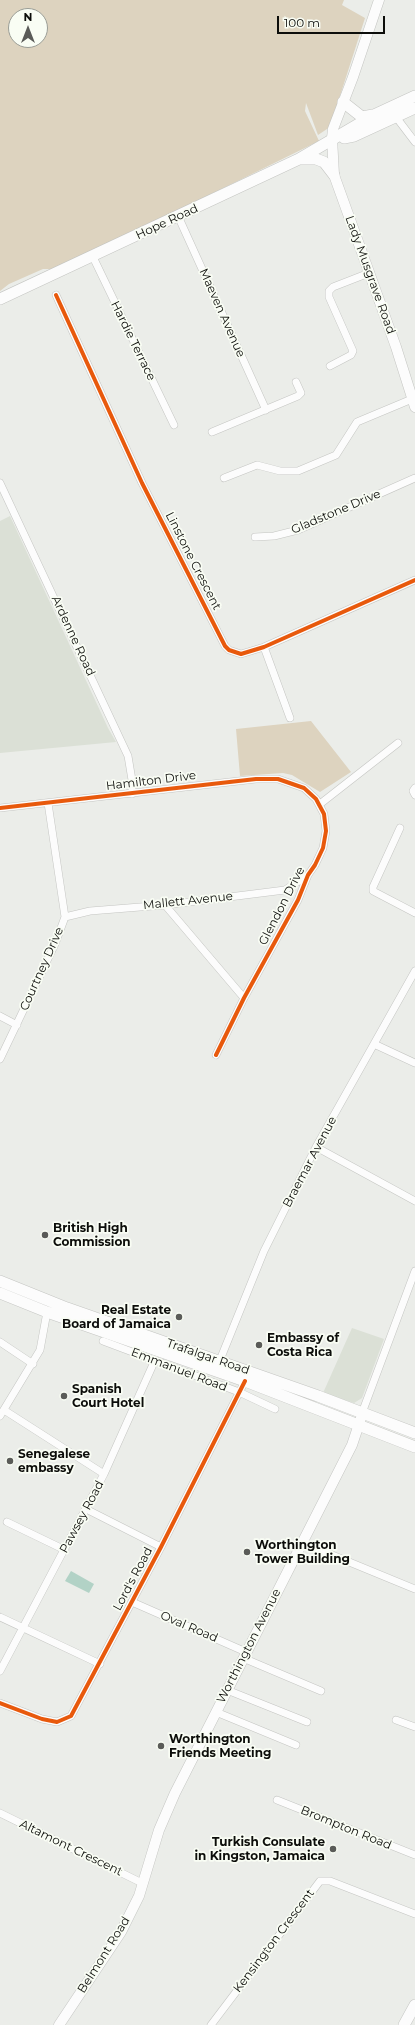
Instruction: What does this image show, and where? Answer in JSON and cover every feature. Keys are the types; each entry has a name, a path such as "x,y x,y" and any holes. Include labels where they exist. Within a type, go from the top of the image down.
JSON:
{"main road":[{"name":"Lady Musgrave Road","path":"379,0 333,129 332,141 334,175 414,404"},
{"name":"Hope Road","path":"0,299 299,159 374,115 415,96"},
{"path":"343,102 362,116 374,115"},
{"name":"Hope Road","path":"332,141 354,136 415,108"},
{"path":"299,159 307,158 320,160 330,168 334,175"},
{"name":"Trafalgar Road","path":"0,1281 67,1308 220,1360 415,1433"},
{"path":"0,1293 47,1312"},
{"name":"Trafalgar Road","path":"47,1312 245,1381 415,1447"},
{"name":"Worthington Avenue","path":"142,1883 159,1830 226,1690 303,1543 352,1445 362,1413"},
{"name":"Belmont Road","path":"59,2025 121,1932 139,1896 142,1883"},
{"path":"404,2025 415,2005"}],"street":[{"path":"396,117 415,142"},
{"name":"Maeven Avenue","path":"178,216 266,410"},
{"name":"Hardie Terrace","path":"93,256 174,425"},
{"path":"330,366 351,354 353,351 330,297 329,291 333,287 369,273"},
{"name":"Linstone Crescent","path":"56,295 142,483 225,646 235,653 241,654 264,647 415,580"},
{"path":"212,432 301,395 296,382"},
{"path":"224,478 257,465 280,471 298,471 336,455 356,422 414,404"},
{"name":"Gladstone Drive","path":"255,537 274,536 298,530 415,478"},
{"name":"Ardenne Road","path":"0,483 128,756 132,780 132,794"},
{"path":"264,647 290,718"},
{"path":"320,804 398,743"},
{"name":"Hamilton Drive","path":"0,808 48,804 256,779 278,779 304,788 320,804"},
{"path":"415,788 413,791 415,795"},
{"name":"Courtney Drive","path":"0,1059 55,944 65,917 48,804"},
{"name":"Glendon Drive","path":"216,1055 244,998 298,900 308,875 316,865 323,848 326,831 324,814 320,804"},
{"path":"400,828 374,887 374,891 415,913"},
{"name":"Mallett Avenue","path":"65,917 90,911 165,905 285,890 308,875"},
{"path":"165,905 244,998"},
{"name":"Braemar Avenue","path":"220,1360 264,1251 316,1147 415,971"},
{"path":"0,1016 17,1025"},
{"path":"374,1044 415,1063"},
{"path":"316,1147 415,1201"},
{"path":"362,1413 415,1271"},
{"path":"47,1312 40,1350 2,1413 104,1474"},
{"name":"Emmanuel Road","path":"103,1341 239,1392 275,1409"},
{"path":"0,1342 32,1364"},
{"name":"Pawsey Road","path":"0,1671 104,1474 155,1360"},
{"name":"Lord's Road","path":"0,1703 42,1720 57,1722 66,1720 72,1716 161,1547 245,1381"},
{"path":"86,1509 161,1547"},
{"path":"7,1522 65,1550"},
{"path":"303,1543 415,1589"},
{"name":"Oval Road","path":"132,1602 321,1691"},
{"path":"0,1617 100,1664"},
{"path":"226,1690 307,1722"},
{"path":"216,1712 296,1745"},
{"path":"396,1720 415,1728"},
{"name":"Brompton Road","path":"276,1800 415,1855"},
{"name":"Altamont Crescent","path":"1,1815 142,1883"},
{"name":"Kensington Crescent","path":"211,2025 320,1881 330,1881 415,1914"}],"shaded area":[{"path":"0,0 344,0 342,5 365,18 330,127 318,135 306,103 305,111 319,141 59,269 43,269 9,284 0,291"},
{"path":"10,516 108,728 116,742 0,753 0,521"},
{"path":"311,721 351,772 320,792 292,775 283,773 240,776 236,729"},
{"path":"352,1328 384,1339 362,1398 354,1403 323,1393"},
{"path":"71,1571 94,1584 89,1593 65,1581"}],"cycle path":[{"path":"56,295 142,483 225,646 229,650 241,654 264,647 415,580"},
{"path":"0,808 256,779 278,779 304,788 316,799 324,814 326,831 323,848 315,865 308,875 298,900 244,998 216,1055"},
{"path":"0,1703 42,1719 57,1722 71,1716 161,1547 245,1381"}],"place":[{"name":"British High Commission","path":"45,1235"},
{"name":"Real Estate Board of Jamaica","path":"179,1317"},
{"name":"Embassy of Costa Rica","path":"259,1345"},
{"name":"Spanish Court Hotel","path":"64,1396"},
{"name":"Senegalese embassy","path":"10,1461"},
{"name":"Worthington Tower Building","path":"247,1552"},
{"name":"Worthington Friends Meeting","path":"161,1746"},
{"name":"Turkish Consulate in Kingston, Jamaica","path":"333,1849"}]}
